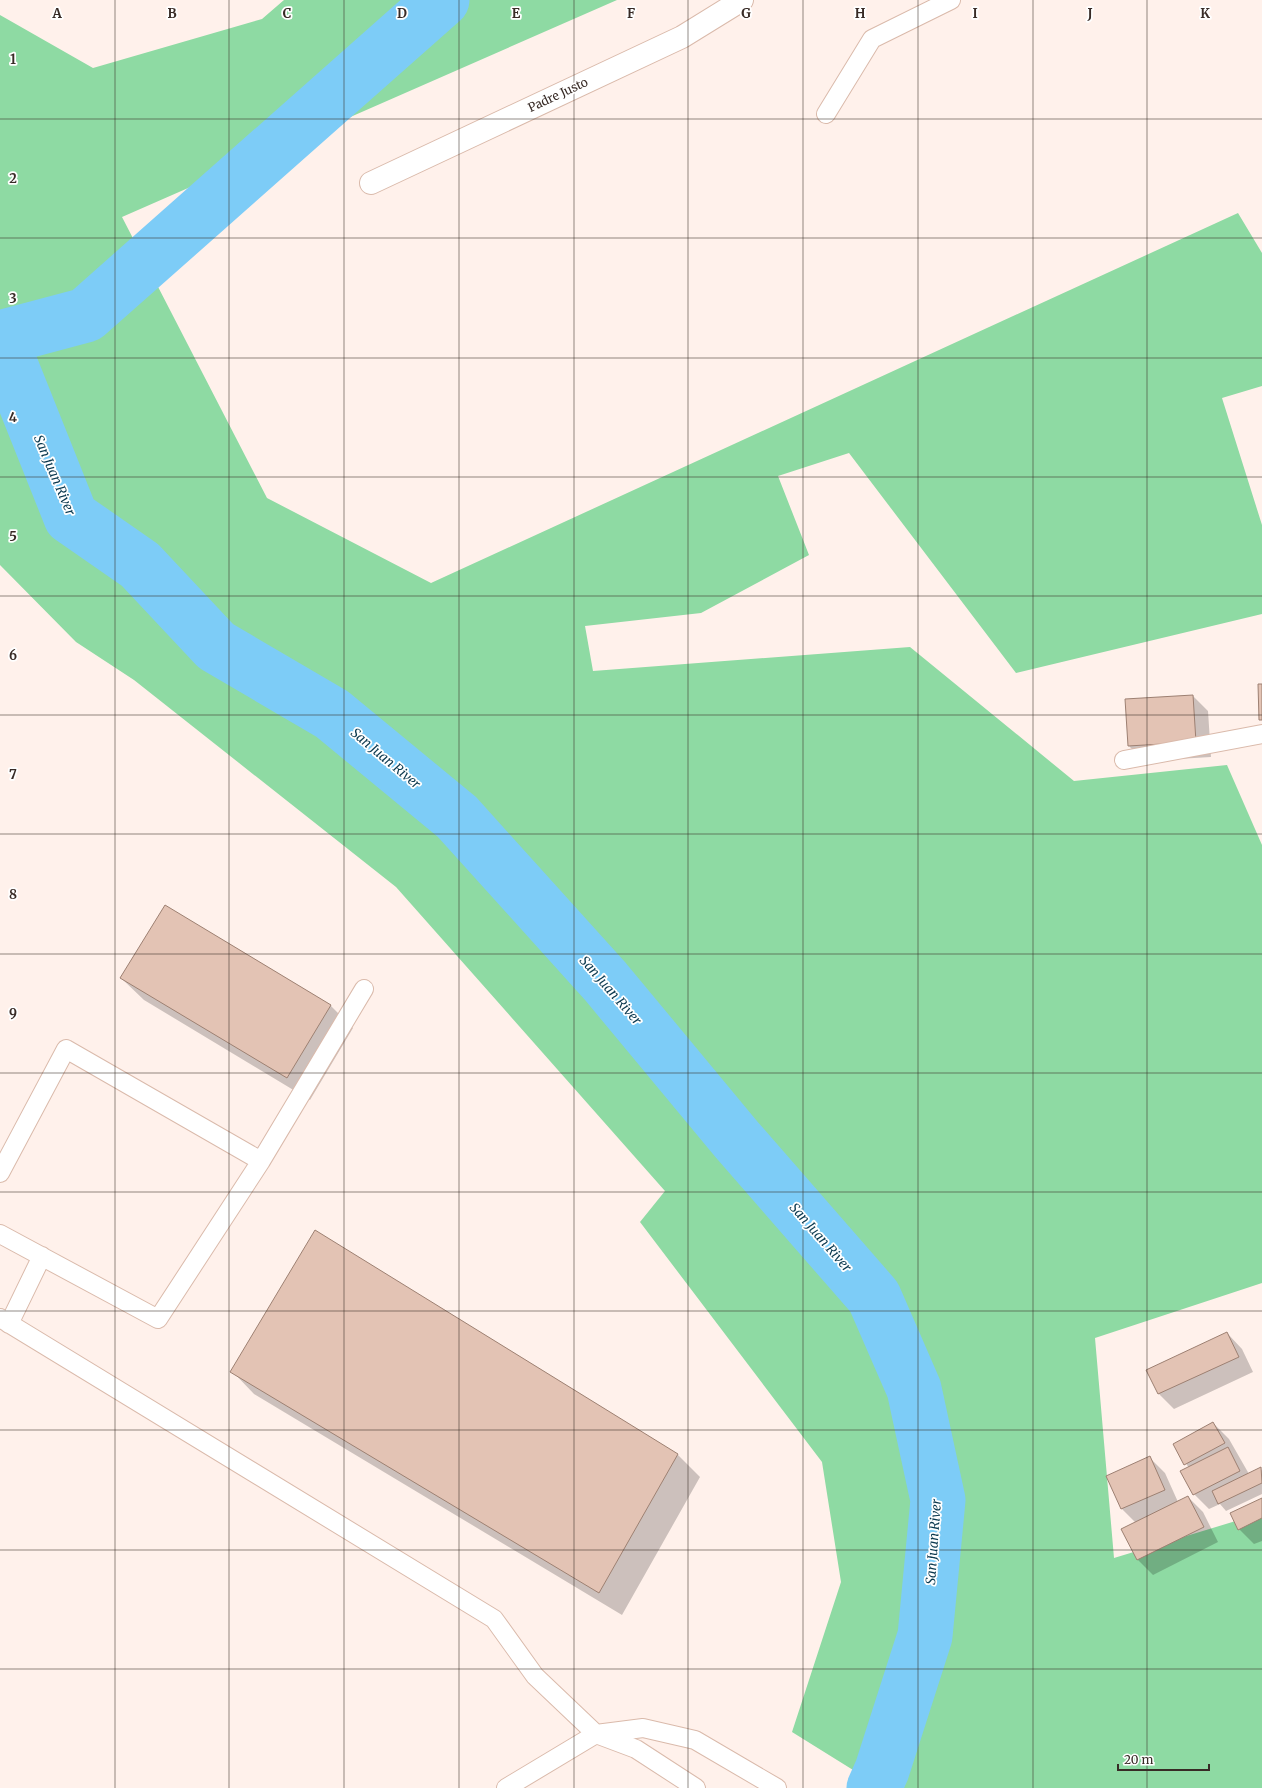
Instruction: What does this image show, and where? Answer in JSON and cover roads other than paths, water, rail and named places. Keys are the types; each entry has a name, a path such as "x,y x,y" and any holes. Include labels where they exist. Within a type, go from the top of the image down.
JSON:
{"street":[{"name":"Padre Justo","path":"371,182 682,37 742,0"}],"lane":[{"path":"826,114 872,39 951,0"},
{"path":"1124,760 1262,734"},
{"path":"0,1234 158,1318 261,1161 364,989"},
{"path":"0,1173 66,1049 261,1161"},
{"path":"42,1256 5,1321 494,1619 536,1676 596,1734 636,1749 696,1788"},
{"path":"506,1788 596,1734 643,1728 695,1740 776,1787"}],"waterway":[{"path":"0,338 86,315 442,0"},
{"name":"San Juan River","path":"0,339 71,517 140,565 216,646 332,714 457,817 605,981 737,1140 874,1297 914,1389 938,1500 925,1636 882,1770 874,1788"}]}
